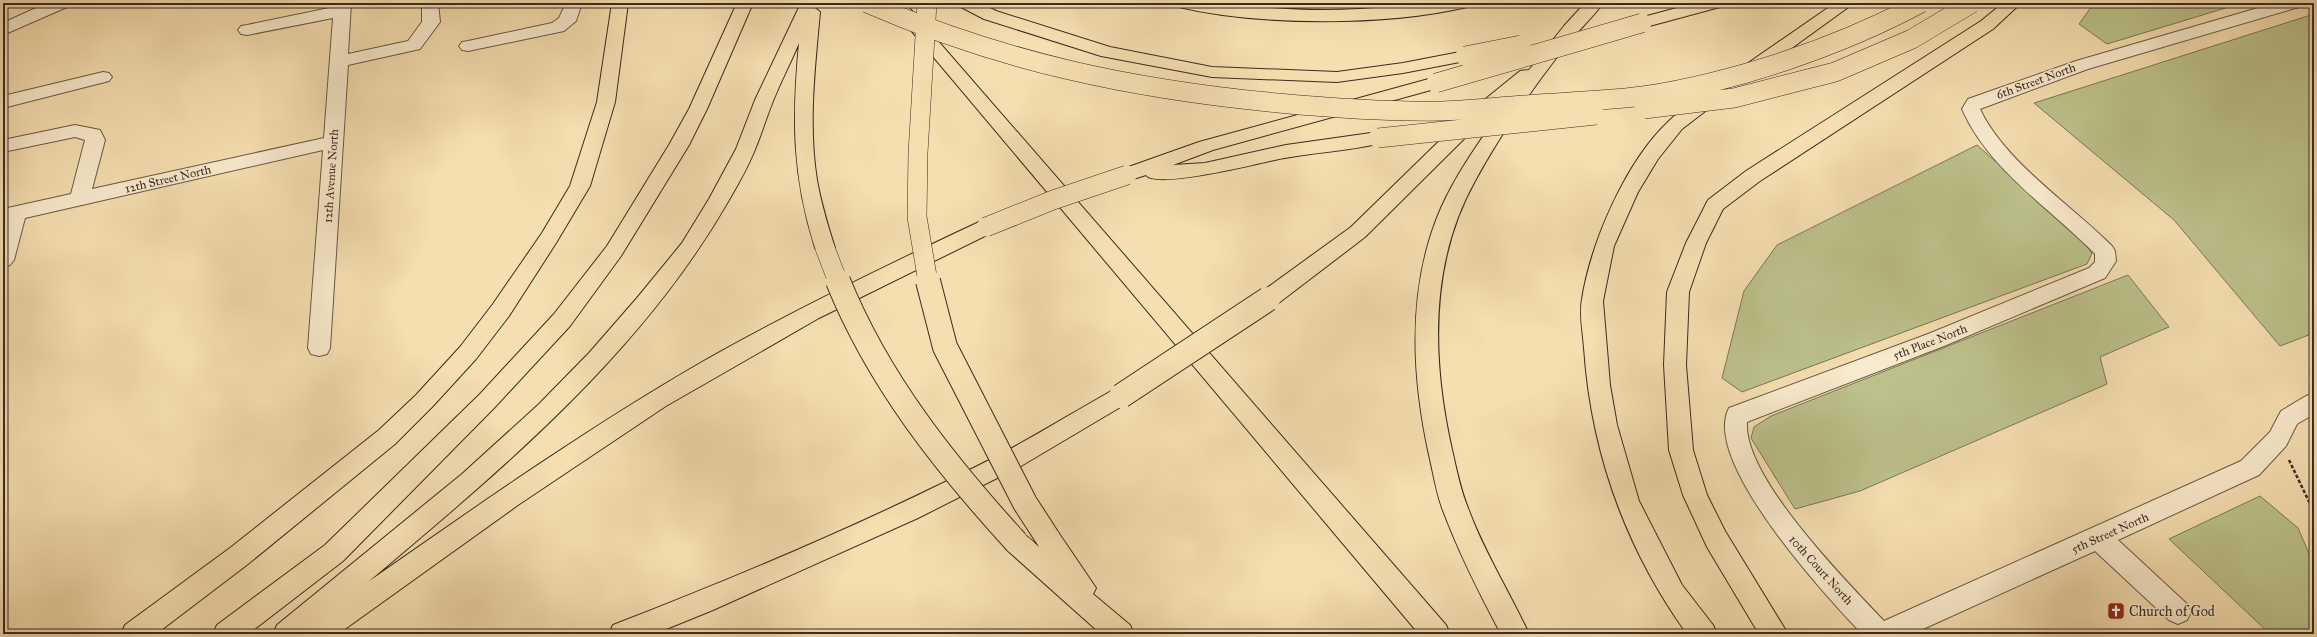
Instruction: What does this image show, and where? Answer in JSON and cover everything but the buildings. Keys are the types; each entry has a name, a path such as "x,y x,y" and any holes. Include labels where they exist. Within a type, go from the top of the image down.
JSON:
{"highway":[{"path":"135,634 239,556 387,437 429,396 468,353 501,310 549,238 580,186 606,102 620,3"},
{"path":"227,634 334,553 488,400 562,320 614,251 678,145 698,109 745,3"},
{"path":"810,3 803,87 806,171 813,210 825,248 842,293 883,374 941,458 1016,542 1117,632"},
{"path":"287,634 394,546 494,459 546,411 597,359 645,304 689,248 719,200 746,149 764,100 810,3"},
{"path":"867,3 905,21 992,52 1138,85 1248,101 1336,108 1432,111 1601,101 1660,93 1758,68 1812,52 1859,35 1922,3"},
{"path":"896,3 1002,129 1436,634"},
{"path":"927,3 918,153 917,217 921,249 929,290 945,347 1025,503 1060,559 1117,632"},
{"path":"967,3 990,15 1107,52 1212,72 1337,78 1404,68 1642,24"},
{"path":"1185,3 1243,12 1349,15 1398,12 1461,3"},
{"path":"1515,634 1486,581 1454,506 1436,434 1427,362 1427,313 1432,270 1445,222 1457,195 1474,166 1544,60 1577,21 1595,3"},
{"path":"316,634 516,492 618,425 708,370 815,309 986,227 1054,200 1206,146 1436,83 1714,3"},
{"path":"1703,634 1674,593 1627,502 1605,425 1598,385 1592,301 1604,246 1628,192 1651,155 1675,125 1703,102 1846,3"},
{"path":"1127,175 1205,169 1286,151 1378,138 1734,98 1841,69 1912,39 1972,3"},
{"path":"1774,634 1716,539 1695,495 1681,450 1674,365 1678,292 1696,243 1715,206 1766,168 1987,25 2013,3"},
{"path":"623,634 704,602 909,511 1012,459 1121,396 1268,299 1358,232 1474,118 1544,60"}],"street":[{"path":"3,30 61,3"},
{"path":"338,62 414,45 431,22 430,3"},
{"path":"468,46 543,31 564,24 574,3"},
{"name":"6th Street North","path":"2105,252 1995,147 1973,118 1971,109 1975,103 2082,65 2293,3"},
{"path":"247,30 342,7"},
{"name":"12th Avenue North","path":"319,348 342,7"},
{"path":"3,102 103,77"},
{"path":"3,146 75,131 93,134 95,140 80,198"},
{"name":"12th Street North","path":"10,214 333,142"},
{"path":"3,260 10,214"},
{"name":"5th Place North","path":"1736,415 1936,340 2090,276 2105,266 2108,260 2105,252"},
{"name":"5th Street North","path":"1884,634 2250,468 2278,439 2289,418 2314,402"},
{"name":"10th Court North","path":"1736,415 1733,429 1756,483 1795,542 1879,634"},
{"path":"2098,538 2178,612"}],"path":[{"path":"2278,439 2314,512"}],"green space":[{"path":"2094,3 2242,3 2107,44 2079,24"},
{"path":"2314,14 2314,333 2280,346 2174,220 2034,103"},
{"path":"1977,145 2079,236 2092,253 2087,264 1742,392 1722,378 1744,291 1777,245"},
{"path":"2128,275 2169,327 2100,357 2107,384 1860,491 1795,509 1751,438 1754,427 1771,416"},
{"path":"2260,496 2298,528 2314,565 2314,634 2270,634 2169,539"}],"place":[{"name":"Church of God","path":"2116,611"}]}
